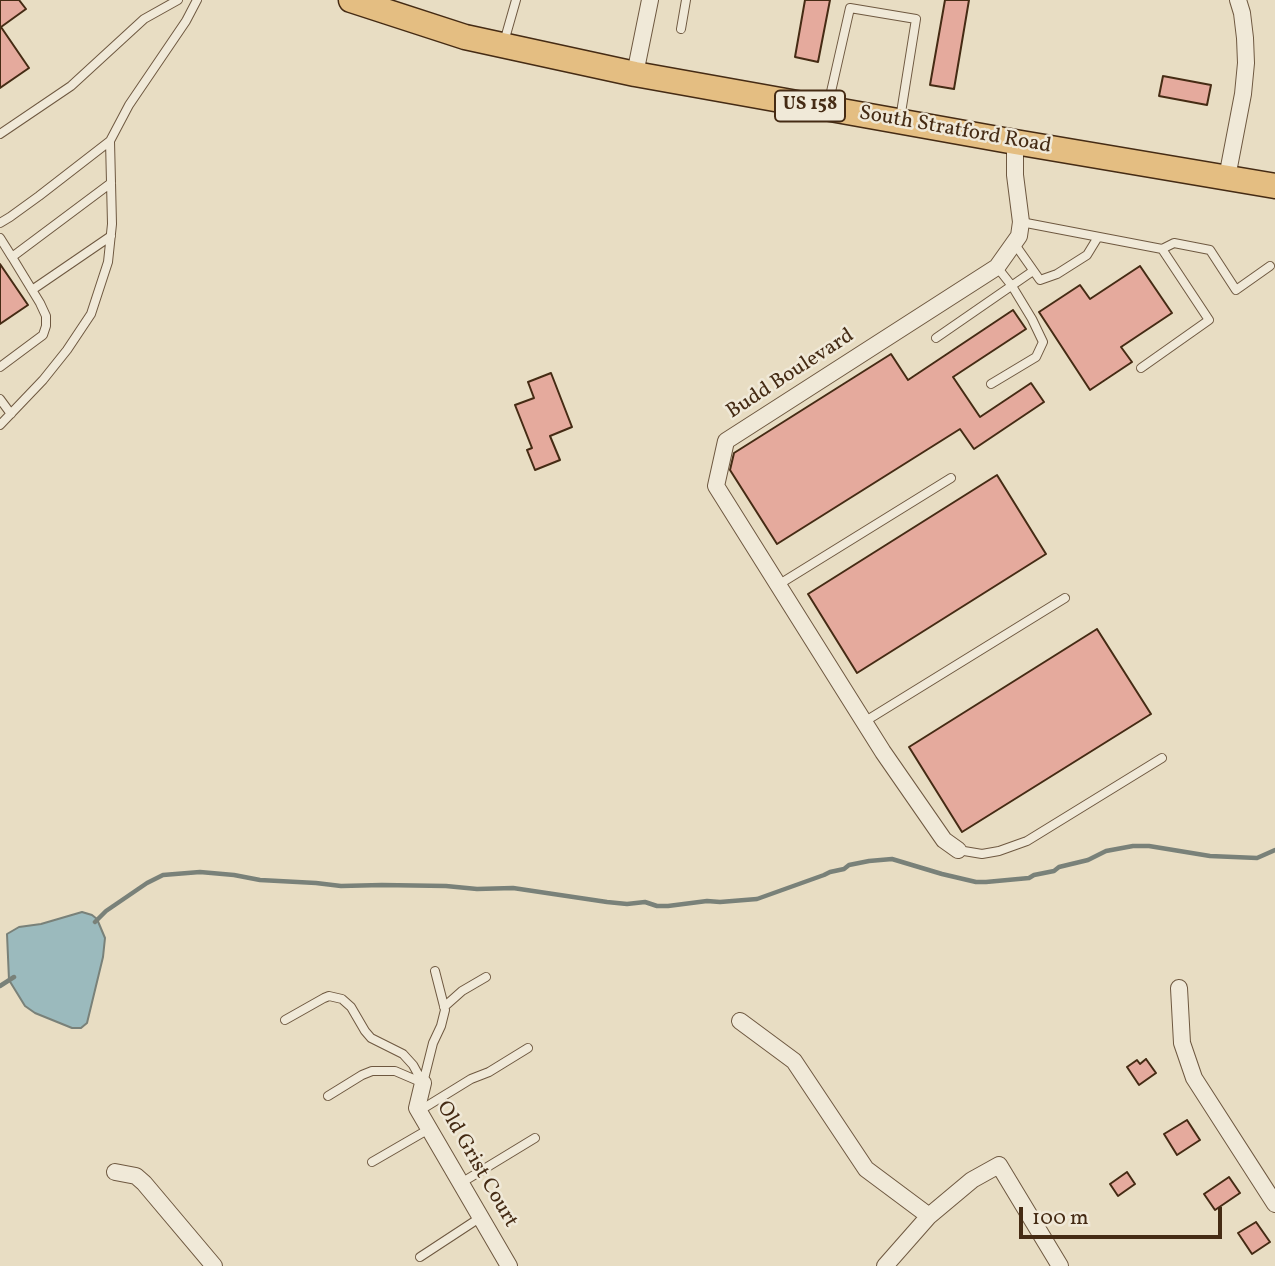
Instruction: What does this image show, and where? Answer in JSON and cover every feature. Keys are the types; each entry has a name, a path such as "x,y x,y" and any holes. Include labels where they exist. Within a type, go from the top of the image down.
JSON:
{"main road":[{"name":"South Stratford Road","path":"351,0 465,37 635,74 1275,186"}],"street":[{"path":"635,74 650,0"},
{"path":"1226,177 1243,94 1245,64 1242,13 1237,0"},
{"name":"Budd Boulevard","path":"958,850 944,839 883,752 716,486 726,441 997,267 1019,236 1021,222 1014,175 1015,142"},
{"path":"1179,988 1182,1042 1194,1078 1275,1204"},
{"path":"740,1021 794,1061 866,1169 929,1216"},
{"name":"Old Grist Court","path":"423,1083 417,1108 509,1266"},
{"path":"885,1266 929,1216 972,1180 999,1165 1060,1266"},
{"path":"115,1172 136,1176 145,1183 214,1266"}],"lane":[{"path":"0,134 71,86 144,19 178,0"},
{"path":"0,223 110,141 129,105 186,21 197,0"},
{"path":"503,45 516,0"},
{"path":"681,30 686,0"},
{"path":"827,109 850,8 916,19 899,122"},
{"path":"0,425 51,370 91,314 108,262 111,236 110,141"},
{"path":"12,257 111,183"},
{"path":"1021,222 1162,248 1174,243 1210,250 1236,290 1270,266"},
{"path":"32,290 111,236"},
{"path":"1014,243 1040,281 1057,274 1087,255 1098,237"},
{"path":"0,238 46,316 43,335 0,367"},
{"path":"1141,368 1209,320 1162,248"},
{"path":"991,384 1036,357 1043,342 1012,286 997,267"},
{"path":"936,338 1033,271"},
{"path":"0,399 11,414"},
{"path":"778,585 951,478"},
{"path":"864,722 1065,598"},
{"path":"958,850 982,854 1027,841 1162,758"},
{"path":"423,1083 433,1043 444,1017 435,971"},
{"path":"444,1007 461,991 486,977"},
{"path":"285,1020 329,996 342,999 351,1007 371,1038 403,1054 423,1083"},
{"path":"419,1111 528,1048"},
{"path":"328,1096 372,1071 395,1071 423,1083"},
{"path":"372,1162 429,1129"},
{"path":"461,1183 535,1138"},
{"path":"421,1256 481,1217"}],"water":[{"path":"82,912 97,919 105,938 87,1023 81,1028 72,1028 35,1013 25,1006 9,980 7,934 19,927 41,924"}],"building":[{"path":"0,0 19,0 26,9 1,27 29,68 0,88"},
{"path":"805,0 830,0 818,62 795,57"},
{"path":"945,0 969,0 954,89 930,85"},
{"path":"1163,76 1211,85 1207,105 1159,96"},
{"path":"0,264 28,305 0,324"},
{"path":"1140,266 1172,313 1121,347 1132,362 1090,390 1039,312 1080,285 1090,299"},
{"path":"1013,310 1026,329 953,377 980,417 1031,383 1044,402 974,449 960,429 777,544 730,470 734,453 891,354 908,380"},
{"path":"551,373 572,427 550,436 560,460 535,470 527,450 532,448 515,405 534,398 528,382"},
{"path":"997,475 1046,554 857,673 808,594"},
{"path":"1097,629 1151,714 962,832 909,747"},
{"path":"1146,1059 1156,1073 1139,1085 1127,1067 1137,1060 1140,1064"},
{"path":"1187,1120 1200,1140 1177,1155 1164,1134"},
{"path":"1127,1172 1135,1184 1118,1196 1110,1184"},
{"path":"1229,1177 1240,1193 1215,1210 1204,1194"},
{"path":"1256,1222 1270,1242 1252,1254 1238,1233"}],"waterway":[{"path":"95,922 106,911 163,875 200,872 341,886 513,888 607,902 645,902 668,906 757,899 849,865 869,861 892,859 942,874 986,882 1029,878 1088,860 1106,851 1133,846 1210,856 1257,858 1275,850"},
{"path":"0,986 14,977"}]}
